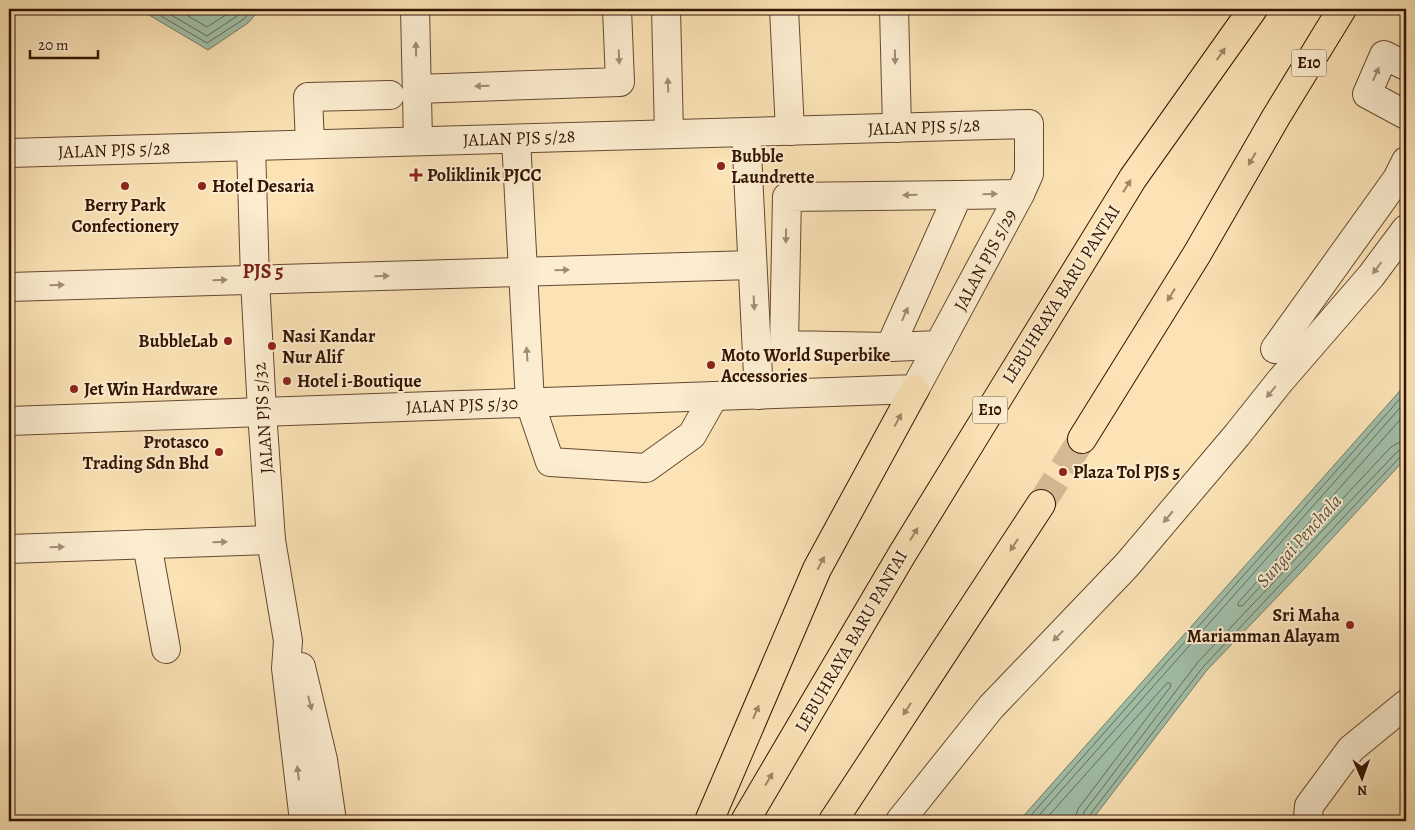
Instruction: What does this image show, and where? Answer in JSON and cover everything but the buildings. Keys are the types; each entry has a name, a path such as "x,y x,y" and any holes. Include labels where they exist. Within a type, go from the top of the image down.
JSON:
{"highway":[{"name":"LEBUHRAYA BARU PANTAI","path":"745,821 901,556 1133,178 1253,9"},
{"name":"E10","path":"1082,439 1197,254 1276,117 1342,9"},
{"path":"709,821 817,569 915,389"},
{"path":"833,821 1041,504"}],"street":[{"path":"415,9 418,141"},
{"path":"417,89 620,82 617,9"},
{"path":"666,9 669,134"},
{"path":"784,9 790,131"},
{"path":"894,9 897,128"},
{"path":"1406,66 1384,55 1367,94 1406,116"},
{"path":"310,144 308,96 390,95"},
{"name":"JALAN PJS 5/28","path":"9,153 1029,124"},
{"name":"JALAN PJS 5/29","path":"915,389 1029,174 1029,124"},
{"path":"746,132 759,394"},
{"path":"516,139 530,402 550,462 646,468 692,435 714,396"},
{"name":"JALAN PJS 5/32","path":"251,146 255,279 271,540 288,641"},
{"path":"1275,349 1397,178 1406,161"},
{"path":"938,345 890,347 784,345 787,196 1020,194"},
{"path":"890,347 958,195"},
{"path":"900,821 991,706 1133,558 1280,381 1371,276 1406,229"},
{"path":"9,287 752,265"},
{"name":"JALAN PJS 5/30","path":"9,421 915,389"},
{"path":"9,549 271,540"},
{"path":"147,544 166,649"},
{"path":"288,641 286,668 304,821"},
{"path":"288,641 300,666 305,684 323,760 332,821"},
{"path":"1309,819 1309,806 1352,749 1406,704"}],"water":[{"path":"139,9 260,9 248,23 208,50"},
{"name":"Sungai Penchala","path":"1406,384 1406,458 1303,570 1207,670 1091,821 1019,821"}],"tunnel":[{"path":"1041,504 1082,439"}],"place":[{"name":"Bubble Laundrette","path":"721,166"},
{"name":"Poliklinik PJCC","path":"416,175"},
{"name":"Berry Park Confectionery","path":"125,186"},
{"name":"Hotel Desaria","path":"202,186"},
{"name":"BubbleLab","path":"228,341"},
{"name":"Nasi Kandar Nur Alif","path":"272,346"},
{"name":"Moto World Superbike Accessories","path":"711,365"},
{"name":"Hotel i-Boutique","path":"287,381"},
{"name":"Jet Win Hardware","path":"74,389"},
{"name":"Protasco Trading Sdn Bhd","path":"219,452"},
{"name":"Plaza Tol PJS 5","path":"1063,472"},
{"name":"Sri Maha Mariamman Alayam","path":"1350,625"}],"district":[{"name":"PJS 5","path":"263,271"}]}
